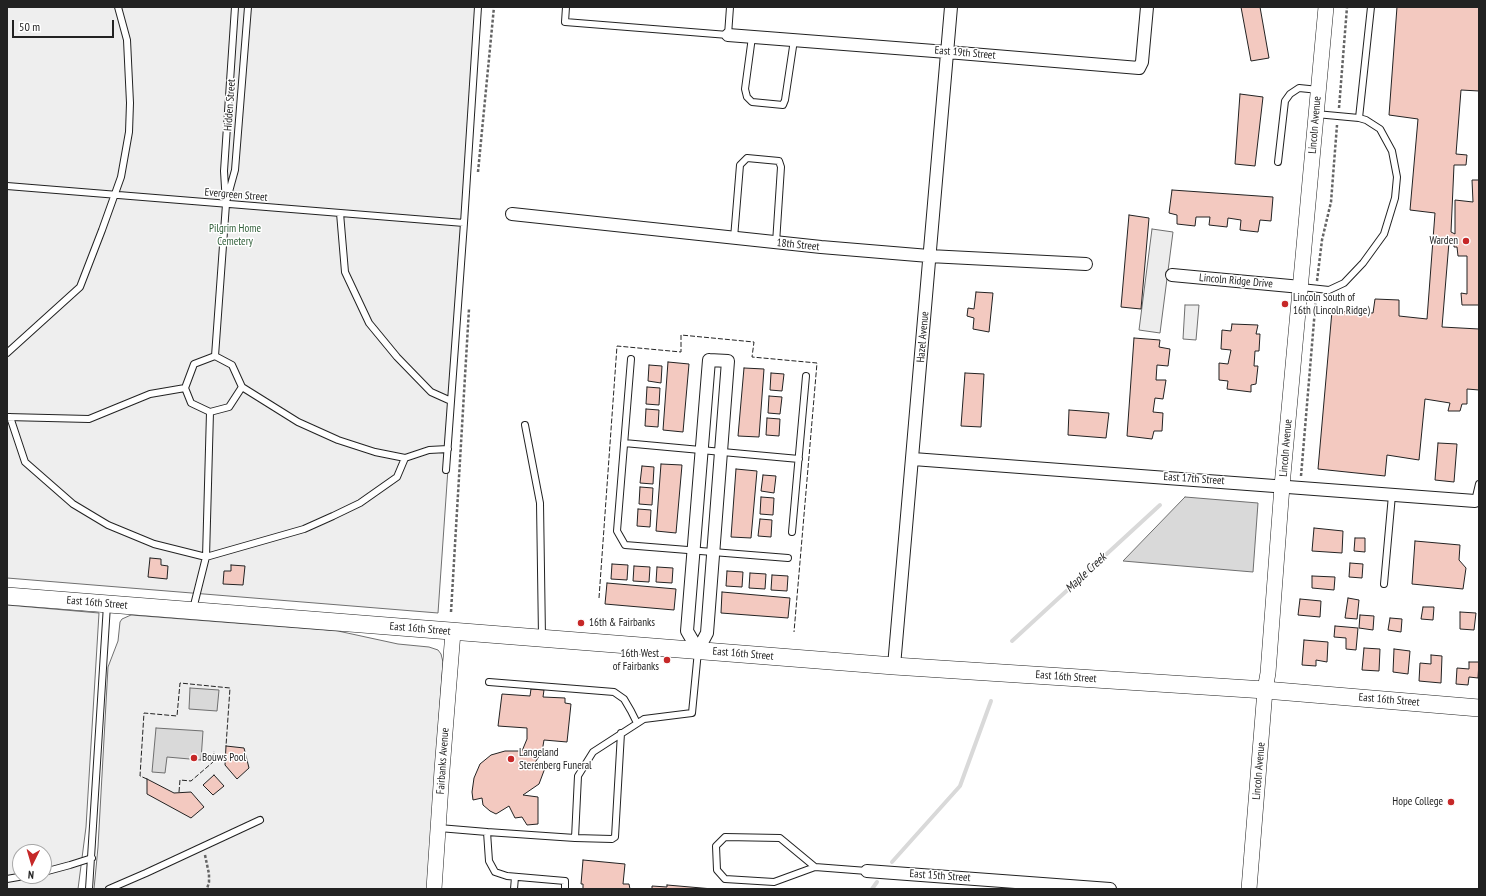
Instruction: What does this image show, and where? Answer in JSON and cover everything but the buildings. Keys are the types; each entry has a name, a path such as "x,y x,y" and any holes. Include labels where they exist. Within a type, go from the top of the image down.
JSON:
{"main road":[{"name":"East 16th Street","path":"7,596 894,666 1265,690 1479,708"}],"street":[{"name":"Hazel Avenue","path":"894,666 951,7"},
{"name":"East 19th Street","path":"728,35 1139,68 1142,62 1147,7"},
{"name":"Lincoln Avenue","path":"1249,889 1265,690 1268,673 1282,486 1326,7"},
{"name":"18th Street","path":"512,214 734,238 929,256 1086,264"},
{"name":"Lincoln Ridge Drive","path":"1172,275 1301,287"},
{"path":"709,360 728,361 707,633 698,650 687,631 709,360"},
{"name":"East 17th Street","path":"913,459 1475,501"},
{"name":"Fairbanks Avenue","path":"434,889 454,632"},
{"name":"East 15th Street","path":"867,871 1110,889"}],"lane":[{"path":"7,353 80,286 121,177 129,132 130,103 127,40 118,7"},
{"name":"Hidden Street","path":"215,356 226,204 224,171 235,7"},
{"name":"Hidden Street","path":"226,204 235,170 248,7"},
{"path":"446,470 478,7"},
{"path":"566,7 565,22 728,35 730,7"},
{"path":"1360,118 1371,7"},
{"path":"752,37 745,89 747,96 752,102 783,105 794,40"},
{"path":"1278,162 1284,102 1290,94 1299,88 1318,90"},
{"path":"1301,287 1329,290 1344,283 1363,262 1384,234 1395,198 1396,177 1392,151 1380,129 1360,118 1316,114"},
{"path":"734,238 740,165 746,158 779,161 781,168 776,242"},
{"name":"Evergreen Street","path":"7,186 464,223"},
{"path":"340,213 345,272 369,323 397,357 432,392 451,401"},
{"path":"242,387 229,407 210,412 191,403 185,388 194,364 215,356 232,365 242,387 298,422 338,440 375,452 405,458 429,450 448,448"},
{"path":"631,359 617,531 625,545 694,552 713,552 788,558"},
{"path":"792,532 806,376"},
{"path":"185,388 150,394 89,418 9,417 25,462 73,504 108,525 154,544 206,557 304,529 360,503 397,477 405,458"},
{"path":"193,611 206,557 210,412"},
{"path":"525,425 540,503 542,638"},
{"path":"624,443 799,459"},
{"path":"1475,501 1479,484"},
{"path":"1384,584 1392,495"},
{"path":"89,889 107,604"},
{"path":"575,838 578,776 593,752 644,719 692,713 698,650"},
{"path":"489,682 614,692 624,699 632,711 637,723"},
{"path":"438,828 575,838 612,839 615,836 621,733"},
{"path":"109,889 260,820"},
{"path":"486,832 489,861 495,872 507,876 565,881 565,889"},
{"path":"815,867 780,838 725,837 716,846 717,870 725,879 774,882 815,867 867,871"},
{"path":"52,870 92,858"},
{"path":"514,889 515,877"}],"path":[{"path":"478,178 494,7"},
{"path":"1301,477 1322,240 1331,202 1347,7"},
{"path":"451,612 469,304"},
{"path":"203,846 209,874 207,889"}],"green space":[{"name":"Pilgrim Home Cemetery","path":"7,7 480,7 438,613 7,578"},
{"path":"7,605 99,613 86,827 78,889 7,889"},
{"path":"131,615 338,631 398,644 429,647 438,650 441,654 443,662 427,889 94,889 98,847 108,667 118,641 120,622 122,619"}],"shaded area":[{"path":"1152,229 1173,232 1160,333 1139,330"},
{"path":"1185,305 1199,305 1196,340 1183,339"},
{"path":"1185,497 1258,503 1253,572 1123,561"},
{"path":"190,688 219,690 217,711 189,709"},
{"path":"156,728 203,731 201,760 167,757 165,773 152,772"}],"waterway":[{"name":"Maple Creek","path":"1012,641 1160,505"},
{"name":"Maple Creek","path":"892,862 960,786 991,701"},
{"name":"Maple Creek","path":"872,889 877,882"}],"fence":[{"path":"599,598 617,346 681,352 681,335 754,342 752,357 817,363 794,632"},
{"path":"147,779 140,776 144,713 177,716 180,683 230,688 226,746"},
{"path":"179,792 180,780 191,781 213,762 214,751"}],"place":[{"name":"Warden","path":"1466,241"},
{"name":"Lincoln South of 16th (Lincoln Ridge)","path":"1285,304"},
{"name":"16th & Fairbanks","path":"581,623"},
{"name":"16th West of Fairbanks","path":"667,660"},
{"name":"Bouws Pool","path":"194,758"},
{"name":"Langeland Sterenberg Funeral","path":"511,759"},
{"name":"Hope College","path":"1451,802"}]}
